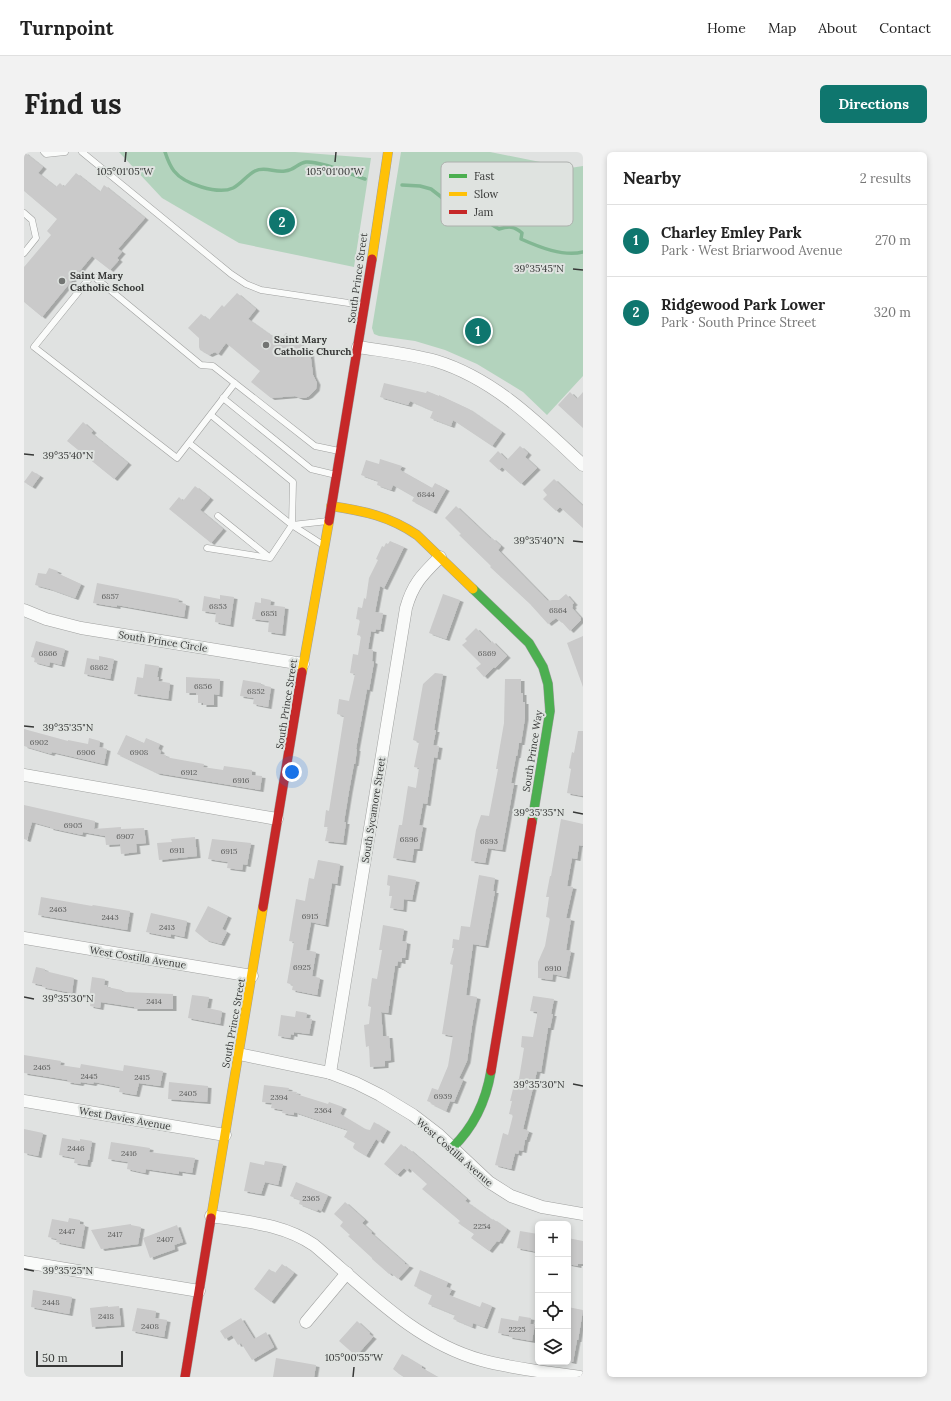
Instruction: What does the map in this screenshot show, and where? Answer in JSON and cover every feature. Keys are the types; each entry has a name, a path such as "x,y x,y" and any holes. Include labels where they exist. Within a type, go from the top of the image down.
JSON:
{"street":[{"name":"South Prince Street","path":"185,1377 303,664 332,506 388,152"},
{"path":"358,347 401,353 435,361 452,367 489,385 529,416 583,465"},
{"name":"South Prince Way","path":"332,506 371,512 389,518 404,525 417,535 530,643 544,667 550,687 550,703 488,1089 474,1121 460,1141 452,1148"},
{"name":"South Sycamore Street","path":"330,1073 406,608 411,594 420,577 440,557"},
{"name":"South Prince Circle","path":"24,610 46,619 81,628 303,664"},
{"path":"24,775 278,819"},
{"name":"West Costilla Avenue","path":"24,938 252,976"},
{"name":"West Costilla Avenue","path":"239,1054 330,1073 356,1083 380,1095 413,1115 439,1136 489,1182 511,1196 542,1207 583,1214"},
{"name":"West Davies Avenue","path":"24,1101 225,1135"},
{"path":"211,1216 269,1225 301,1236 314,1245 413,1328 460,1353 499,1365 580,1377"},
{"path":"24,1262 199,1291"},
{"path":"306,1322 347,1273"}],"lane":[{"path":"44,152 46,154 65,152"},
{"path":"82,152 231,274 246,284 261,290 364,305"},
{"path":"24,213 32,220 36,238 24,253"},
{"path":"235,383 177,458 34,347 92,275 201,365 213,366 235,383 315,446 340,451"},
{"path":"224,398 311,469 337,475"},
{"path":"211,414 293,482 292,525 270,558"},
{"path":"189,443 292,525 325,545"},
{"path":"218,516 270,558"},
{"path":"292,525 329,521"},
{"path":"207,548 270,558"}],"green space":[{"path":"119,152 295,152 371,158 354,267 239,243 162,198"},
{"path":"401,152 490,152 540,162 441,162 441,226 573,226 573,168 583,166 583,376 547,415 523,392 477,364 445,350 415,341 379,336 374,334 372,328"}],"building":[{"path":"24,152 43,167 38,173 56,187 60,183 64,187 76,173 100,192 104,185 145,218 118,249 122,252 117,258 119,260 110,270 92,256 42,317 24,302 24,267 51,235 47,231 57,219 24,191"},
{"name":"Saint Mary Catholic Church","path":"237,293 256,309 248,319 279,341 286,333 310,351 313,375 317,383 316,389 309,396 305,398 295,396 271,398 251,382 260,371 226,343 218,354 215,352 209,355 200,350 199,338 188,328 201,314 209,320 222,305 224,307"},
{"path":"384,383 426,393 427,391 439,395 469,409 502,432 492,446 453,420 451,426 430,418 433,411 410,401 408,405 380,397"},
{"path":"570,392 577,399 583,392 583,428 558,405"},
{"path":"83,422 93,431 91,433 128,463 114,479 67,441"},
{"path":"520,446 528,453 525,457 537,468 521,484 502,467 499,470 489,461 498,451 507,460"},
{"path":"380,459 402,466 400,470 432,488 435,483 446,489 433,512 412,501 414,497 393,485 391,490 377,485 378,481 361,475 366,460 379,464"},
{"path":"32,471 40,476 32,487 24,482"},
{"path":"554,479 583,506 583,528 560,507 556,511 543,499 547,495 543,490"},
{"path":"195,486 210,498 200,510 223,529 211,543 169,509 179,497 183,501"},
{"path":"456,506 491,539 492,538 501,546 498,550 548,601 559,600 566,594 574,603 572,608 581,618 581,620 570,631 560,620 559,621 556,618 548,624 530,604 490,567 491,566 459,535 461,534 445,518"},
{"path":"390,541 404,547 384,588 380,586 375,612 383,613 380,630 376,629 375,632 371,631 368,649 373,650 372,661 374,662 369,690 367,689 356,749 355,764 344,822 346,822 343,843 325,841 328,827 324,827 326,810 329,811 344,716 337,714 339,699 349,701 355,674 350,673 353,654 358,655 361,636 357,635 360,620 356,619 358,607 362,608 364,598 366,599 369,578 378,560 376,559 382,546 384,547 386,543 388,544"},
{"path":"49,568 58,571 57,573 81,584 75,598 35,585 38,573 46,574"},
{"path":"97,583 179,599 178,602 186,604 184,617 117,605 117,607 93,603"},
{"path":"443,594 460,600 446,639 429,633"},
{"path":"220,595 234,597 230,625 215,622 216,613 202,611 204,596 220,599"},
{"path":"261,598 271,600 270,605 285,607 282,634 268,632 269,621 252,619 255,602 261,603"},
{"path":"476,628 507,656 484,677 476,668 481,664 462,645 467,641 465,639"},
{"path":"583,636 583,687 567,643"},
{"path":"36,641 65,649 61,665 50,662 49,666 34,662 35,658 31,657"},
{"path":"99,656 114,659 110,679 84,674 87,658 99,660"},
{"path":"145,664 159,666 157,677 159,677 158,681 170,683 168,699 134,694 137,677 143,678"},
{"path":"435,673 443,674 433,745 439,746 437,758 434,757 427,804 423,803 419,825 423,826 419,849 414,849 412,861 393,858 399,825 402,825 408,786 416,788 419,768 414,767 419,742 413,740 423,684"},
{"path":"186,677 220,679 219,695 214,694 214,705 203,705 203,703 198,703 198,695 196,695 196,693 186,693"},
{"path":"505,679 521,679 521,693 523,693 523,702 525,702 525,718 521,743 519,743 511,783 514,783 502,850 488,848 485,863 471,861 476,830 481,815 489,816 498,769 496,769 504,723"},
{"path":"243,680 261,683 261,685 271,687 268,707 253,704 254,698 240,696"},
{"path":"24,729 68,741 88,744 89,738 100,741 99,747 107,749 104,764 52,752 51,754 24,746"},
{"path":"578,731 583,731 583,796 567,793 571,769 569,768 572,752 574,753"},
{"path":"126,735 144,743 146,738 160,744 158,749 161,751 160,754 166,755 165,757 204,764 203,767 223,770 224,766 252,770 252,775 262,776 260,790 157,773 117,754"},
{"path":"24,805 95,821 94,829 121,827 121,829 144,828 146,843 136,844 137,852 121,854 120,844 106,845 105,836 83,832 82,835 50,828 32,822 27,840 24,839"},
{"path":"561,819 583,824 583,846 579,845 577,859 572,858 567,886 573,887 566,918 571,919 566,950 571,951 566,977 553,974 552,980 538,978 538,962 545,946 550,918 546,917 549,897 546,897"},
{"path":"195,837 197,856 159,860 157,843 172,842 171,839"},
{"path":"212,839 251,843 247,865 243,864 242,870 227,868 228,862 208,859"},
{"path":"318,860 340,864 337,884 332,883 325,925 311,922 306,950 316,952 312,976 320,978 317,995 292,990 293,985 287,983 294,942 289,941 296,899 305,901 309,878 314,879"},
{"path":"388,875 416,880 412,900 404,899 403,910 390,908 392,896 389,896 390,886 387,885"},
{"path":"479,875 495,878 493,891 495,891 485,946 473,944 466,995 477,997 467,1061 459,1078 463,1080 454,1102 450,1101 446,1111 427,1101 432,1088 438,1090 448,1066 453,1036 442,1034 453,965 450,964 454,948 452,948 453,939 459,940 461,926 470,927"},
{"path":"41,897 130,911 127,930 38,915"},
{"path":"208,906 228,916 222,929 227,932 221,944 206,940 195,931"},
{"path":"151,913 187,921 184,937 171,934 171,937 146,932"},
{"path":"383,925 404,929 402,941 407,942 405,958 402,958 402,962 398,961 397,966 395,966 388,1013 381,1012 383,1036 389,1036 391,1060 385,1061 385,1066 370,1067 369,1046 366,1047 364,1025 369,1024 371,1007 368,1006 372,978 377,979 382,950 379,950"},
{"path":"36,967 45,969 45,971 74,978 72,993 42,987 42,985 32,983"},
{"path":"92,977 105,979 104,985 122,990 122,992 173,994 173,1009 134,1009 134,1007 101,1002 100,1008 90,1006 91,1000 89,999"},
{"path":"192,995 209,997 207,1008 222,1011 220,1024 188,1018"},
{"path":"533,996 554,999 551,1014 553,1014 550,1028 548,1028 541,1072 537,1071 523,1129 529,1131 525,1140 523,1151 519,1150 518,1154 515,1153 511,1169 495,1165 503,1133 508,1135 513,1115 509,1114 512,1101 510,1101 515,1081 519,1079 524,1048 521,1047 522,1036 533,1037 537,1012 530,1011"},
{"path":"296,1011 307,1013 306,1018 312,1019 309,1034 294,1032 294,1035 291,1034 290,1038 278,1036 281,1015 295,1017"},
{"path":"24,1055 61,1061 60,1065 80,1068 81,1064 123,1071 124,1065 163,1071 160,1086 139,1083 136,1095 119,1092 120,1087 94,1082 93,1084 81,1082 80,1084 67,1082 68,1080 24,1073"},
{"path":"169,1082 208,1086 207,1102 168,1099"},
{"path":"264,1085 289,1088 288,1091 297,1092 296,1094 343,1107 340,1114 365,1129 370,1130 374,1122 387,1130 380,1142 376,1139 366,1156 354,1149 353,1147 355,1143 344,1137 348,1130 294,1112 294,1115 282,1113 283,1110 271,1108 272,1103 262,1102"},
{"path":"24,1129 43,1133 38,1156 24,1153"},
{"path":"62,1138 92,1141 87,1165 74,1163 75,1158 59,1155"},
{"path":"111,1142 150,1148 149,1152 195,1158 192,1173 179,1171 179,1174 146,1169 145,1173 127,1169 128,1162 108,1159"},
{"path":"401,1144 408,1150 409,1149 467,1199 465,1201 507,1229 499,1242 497,1241 489,1251 471,1238 474,1234 458,1223 460,1221 422,1189 427,1184 409,1168 407,1171 404,1168 397,1175 384,1164"},
{"path":"265,1161 283,1164 278,1185 265,1182 261,1194 244,1191 250,1162 264,1165"},
{"path":"296,1182 328,1195 321,1211 318,1209 317,1211 299,1204 300,1200 290,1196"},
{"path":"345,1202 365,1220 362,1223 372,1232 371,1233 405,1264 410,1266 398,1279 391,1273 389,1274 372,1259 348,1236 350,1235 340,1226 343,1222 334,1214"},
{"path":"69,1218 80,1220 80,1224 85,1225 81,1247 56,1242 57,1239 48,1237 52,1219 68,1222"},
{"path":"131,1224 141,1227 138,1244 101,1249 91,1230"},
{"path":"177,1225 183,1242 174,1245 175,1249 150,1258 143,1238"},
{"path":"520,1231 535,1234 535,1251 517,1248"},
{"path":"571,1239 583,1241 583,1264 578,1264 578,1266 571,1265"},
{"path":"282,1264 294,1273 271,1302 254,1289 269,1269 275,1273"},
{"path":"420,1270 448,1282 446,1287 452,1289 449,1295 480,1307 482,1302 492,1306 484,1327 473,1323 472,1327 453,1319 455,1315 428,1304 432,1295 414,1286"},
{"path":"33,1290 72,1297 69,1314 31,1307"},
{"path":"119,1306 121,1325 92,1327 90,1308"},
{"path":"137,1308 156,1311 155,1318 167,1320 164,1337 132,1331"},
{"path":"571,1308 583,1310 573,1362 571,1362"},
{"path":"519,1316 531,1318 530,1324 535,1324 532,1341 509,1337 509,1335 498,1333 501,1318 518,1321"},
{"path":"241,1318 254,1339 266,1332 274,1347 252,1360 241,1343 238,1345 232,1335 225,1339 220,1331"},
{"path":"357,1321 373,1337 356,1356 339,1341"},
{"path":"402,1354 438,1377 404,1377 399,1374 393,1369"},
{"path":"276,1358 316,1365 314,1377 273,1377"}],"waterway":[{"path":"165,152 171,167 179,176 193,184 210,189 227,190 239,184 255,171 262,169 285,171 306,162 327,166 365,179"},
{"path":"402,185 420,186 431,189 441,197"},
{"path":"494,226 499,229 509,227 514,228 522,233 521,239 551,250 567,253 583,252"}],"traffic: fast":[{"path":"473,589 529,643 543,667 548,684 550,711 532,822"},
{"path":"452,1148 467,1131 478,1113 486,1093 491,1071"}],"traffic: slow":[{"path":"372,259 388,152"},
{"path":"331,506 376,515 407,529 417,535 473,589"},
{"path":"302,672 329,521"},
{"path":"211,1218 263,907"}],"traffic: jam":[{"path":"329,521 372,259"},
{"path":"263,907 302,672"},
{"path":"491,1071 532,822"},
{"path":"185,1377 211,1218"}],"place":[{"name":"Ridgewood Park Lower","path":"282,222"},
{"name":"Saint Mary Catholic School","path":"62,281"},
{"name":"Charley Emley Park","path":"478,331"},
{"name":"Saint Mary Catholic Church","path":"266,345"}]}
